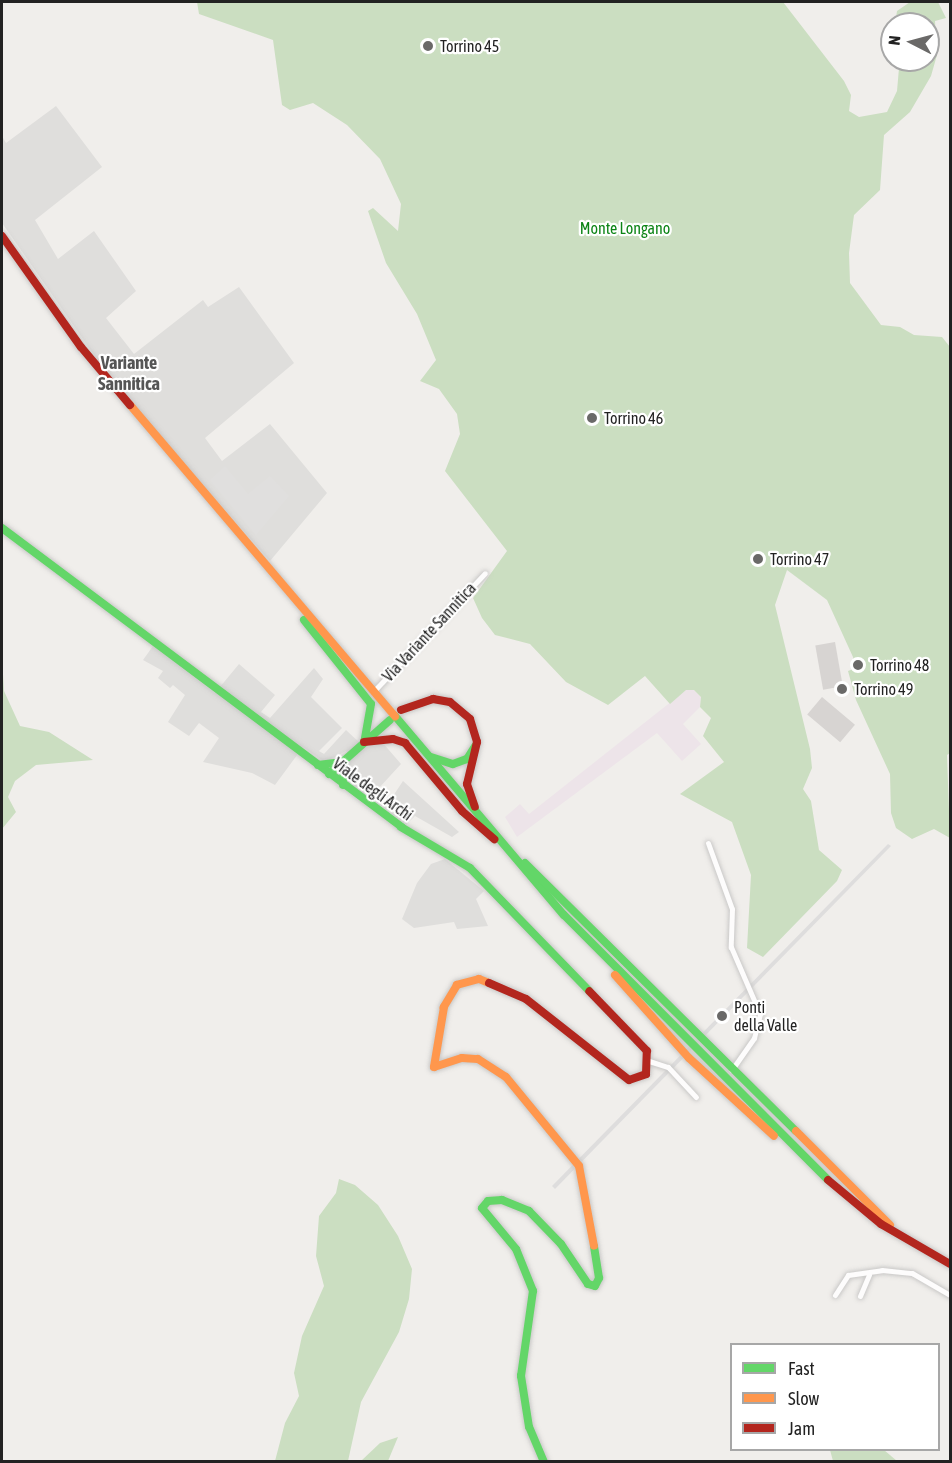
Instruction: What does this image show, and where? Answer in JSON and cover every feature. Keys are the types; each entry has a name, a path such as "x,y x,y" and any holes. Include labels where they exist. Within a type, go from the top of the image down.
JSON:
{"main road":[{"path":"2,236 81,347 291,599 564,915 822,1175 904,1238 951,1264"},
{"name":"Viale degli Archi","path":"2,528 344,785 486,881 637,1036 650,1061"},
{"path":"291,599 371,704 364,742"},
{"path":"401,710 426,699 450,702 470,718 477,742 467,784 479,815"},
{"path":"329,774 390,720"},
{"path":"364,742 393,739 405,743 462,811 505,849"},
{"path":"428,755 445,763 461,762 477,742"},
{"path":"318,765 344,760"},
{"path":"344,760 344,785"},
{"path":"493,832 731,1071 904,1238"},
{"path":"544,1461 530,1427 521,1376 533,1291 516,1249 482,1208 488,1201 502,1200 528,1211 561,1244 588,1284 595,1286 599,1278 585,1182 579,1166 506,1077 478,1059 462,1058 435,1067 447,997 467,980 500,985 551,1017 629,1080 644,1077 650,1061"}],"street":[{"name":"Via Variante Sannitica","path":"373,692 485,573"},
{"path":"708,843 732,909 731,947 760,1014 754,1038 731,1071"},
{"path":"650,1061 668,1067 696,1097"},
{"path":"836,1295 848,1275 869,1275 882,1270 904,1271 951,1295"},
{"path":"860,1296 869,1275"}],"shaded area":[{"path":"56,106 102,167 35,220 58,259 94,231 136,291 106,318 134,354 203,300 208,307 239,287 294,363 205,438 222,461 270,424 327,493 270,561 113,382 2,223 2,136 6,143"},
{"path":"225,466 248,494 270,476 289,496 256,535 210,480"},
{"path":"153,646 215,693 239,664 275,695 261,712 270,718 314,668 323,679 311,697 342,728 319,751 324,754 346,730 363,746 382,742 401,764 379,788 391,799 403,781 459,832 452,837 415,816 406,825 347,781 345,766 351,757 346,751 325,762 303,747 275,785 252,773 203,762 219,738 199,723 189,736 168,722 185,695 173,685 170,688 158,678 163,671 143,660"},
{"path":"686,690 694,690 701,697 700,707 683,724 701,744 682,761 657,733 517,837 505,817 520,804 529,814"},
{"path":"445,859 484,891 476,899 488,926 457,929 454,922 414,928 402,919 417,883 431,864"}],"green space":[{"name":"Monte Longano","path":"197,2 783,2 844,81 851,95 849,111 859,117 887,112 897,91 899,72 932,72 910,112 884,135 880,190 854,215 849,253 850,283 881,325 900,327 914,335 942,337 950,347 950,753 947,755 950,838 934,829 912,839 896,828 891,813 890,774 856,700 848,671 856,668 853,657 827,600 787,570 775,605 810,749 812,768 803,789 811,801 819,850 842,870 837,881 763,957 747,948 751,875 732,822 680,794 724,762 703,736 711,718 700,707 701,697 694,690 686,690 670,704 645,676 608,705 566,682 530,644 495,635 482,618 473,598 507,551 445,471 460,434 457,414 439,389 420,381 436,360 417,314 386,263 368,211 373,208 398,231 401,204 380,159 347,125 313,103 290,110 282,105 273,40 199,14"},
{"name":"Monte Longano","path":"910,2 938,2 946,18 940,20 940,12 897,12"},
{"path":"2,657 4,691 20,726 49,732 93,760 36,765 15,781 8,797 16,812 2,829"},
{"path":"339,1179 355,1185 378,1205 398,1236 412,1269 409,1299 399,1332 361,1402 348,1461 275,1461 285,1423 299,1396 294,1373 302,1336 324,1286 316,1256 319,1216 336,1193"},
{"path":"398,1437 388,1461 361,1461 380,1443"},
{"path":"830,1451 885,1451 897,1461 833,1461"}],"pier":[{"name":"Ponti della Valle","path":"888,844 891,846 555,1189 552,1186"}],"building":[{"path":"835,642 843,686 823,690 815,645"},
{"path":"822,697 855,725 840,742 807,715"}],"traffic: fast":[{"path":"2,528 401,827 470,868 589,991"},
{"path":"304,620 371,704 364,742"},
{"path":"395,716 564,915 828,1180"},
{"path":"329,774 390,720"},
{"path":"431,757 453,764 467,759 475,746"},
{"path":"343,785 344,761"},
{"path":"318,765 341,762"},
{"path":"525,863 796,1131"},
{"path":"544,1462 529,1427 521,1376 533,1291 516,1249 482,1208 488,1201 502,1200 529,1211 561,1244 588,1284 595,1286 599,1278 594,1246"}],"traffic: slow":[{"path":"130,405 395,716"},
{"path":"615,975 689,1058 774,1136"},
{"path":"489,983 479,979 457,985 444,1007 434,1067 462,1058 478,1059 506,1077 579,1166 594,1246"},
{"path":"796,1131 890,1225"}],"traffic: jam":[{"path":"2,236 81,347 130,405"},
{"path":"401,710 433,699 450,702 470,719 477,742 467,784 475,807"},
{"path":"364,742 393,739 405,743 462,811 494,839"},
{"path":"489,983 526,999 629,1080 646,1074 647,1051 589,991"},
{"path":"828,1180 881,1224 950,1264"}],"place":[{"name":"Torrino 45","path":"428,46"},
{"name":"Torrino 46","path":"592,418"},
{"name":"Torrino 47","path":"758,559"},
{"name":"Torrino 48","path":"858,665"},
{"name":"Torrino 49","path":"842,689"},
{"name":"Ponti della Valle","path":"722,1016"}],"district":[{"name":"Variante Sannitica","path":"129,374"}]}
